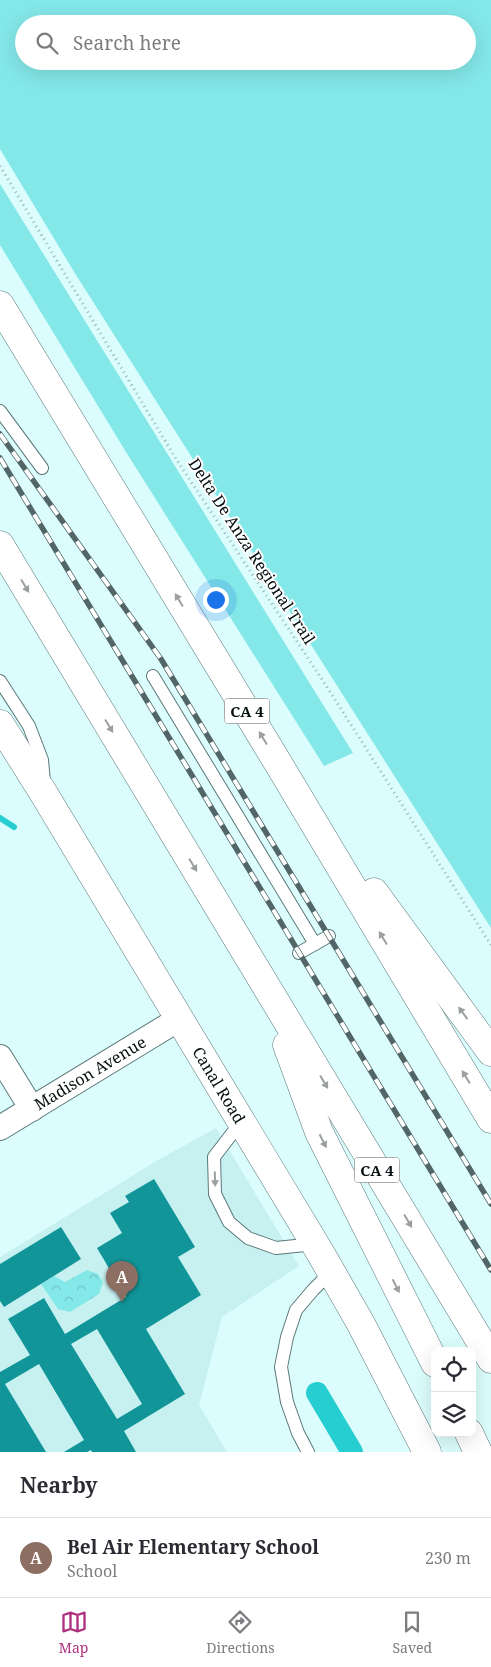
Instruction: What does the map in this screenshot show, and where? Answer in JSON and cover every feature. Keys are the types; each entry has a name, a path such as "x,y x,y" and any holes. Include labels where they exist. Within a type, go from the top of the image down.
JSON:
{"main road":[{"name":"CA 4","path":"0,304 491,1119"},
{"name":"CA 4","path":"0,545 491,1359"},
{"name":"Canal Road","path":"0,724 315,1244 361,1324 426,1452"},
{"path":"278,763 491,1052"},
{"path":"262,981 319,1132 431,1355"},
{"path":"471,1437 478,1452"}],"street":[{"name":"Madison Avenue","path":"0,1128 179,1019"},
{"path":"0,1057 32,1109"}],"lane":[{"path":"0,411 42,468"},
{"path":"153,676 315,944"},
{"path":"0,681 29,726 42,760 44,794"},
{"path":"299,953 329,936"},
{"path":"241,1122 214,1158 215,1194 229,1222 248,1238 276,1248 315,1244"},
{"path":"308,1452 298,1433 287,1402 281,1367 286,1337 296,1310 312,1290 331,1272"}],"path":[{"name":"Delta De Anza Regional Trail","path":"0,166 176,459 327,687 491,945"}],"shaded area":[{"path":"216,1128 299,1266 222,1317 199,1405 227,1452 0,1452 0,1257 158,1160"}],"green space":[{"path":"0,0 491,0 491,928 76,275 0,149"},
{"path":"0,184 353,753 324,766 126,452 0,245"},
{"path":"87,1270 98,1274 103,1282 99,1294 70,1312 58,1309 41,1284 54,1276 65,1282"}],"building":[{"path":"154,1179 195,1247 178,1257 201,1295 146,1329 185,1394 124,1431 136,1452 92,1452 91,1450 87,1452 64,1452 84,1440 39,1364 5,1384 46,1452 0,1452 0,1372 30,1355 8,1319 44,1298 65,1334 126,1297 97,1248 122,1233 110,1213 129,1202 125,1196","holes":["97,1329 142,1404 117,1419 71,1344"]},
{"path":"61,1227 81,1259 4,1307 0,1301 0,1264"}],"waterway":[{"path":"0,818 14,827"},
{"path":"317,1393 352,1452"}],"railway":[{"path":"0,434 161,659 491,1204"},
{"path":"0,458 491,1270"}],"place":[{"name":"Bel Air Elementary School","path":"122,1302"}]}
